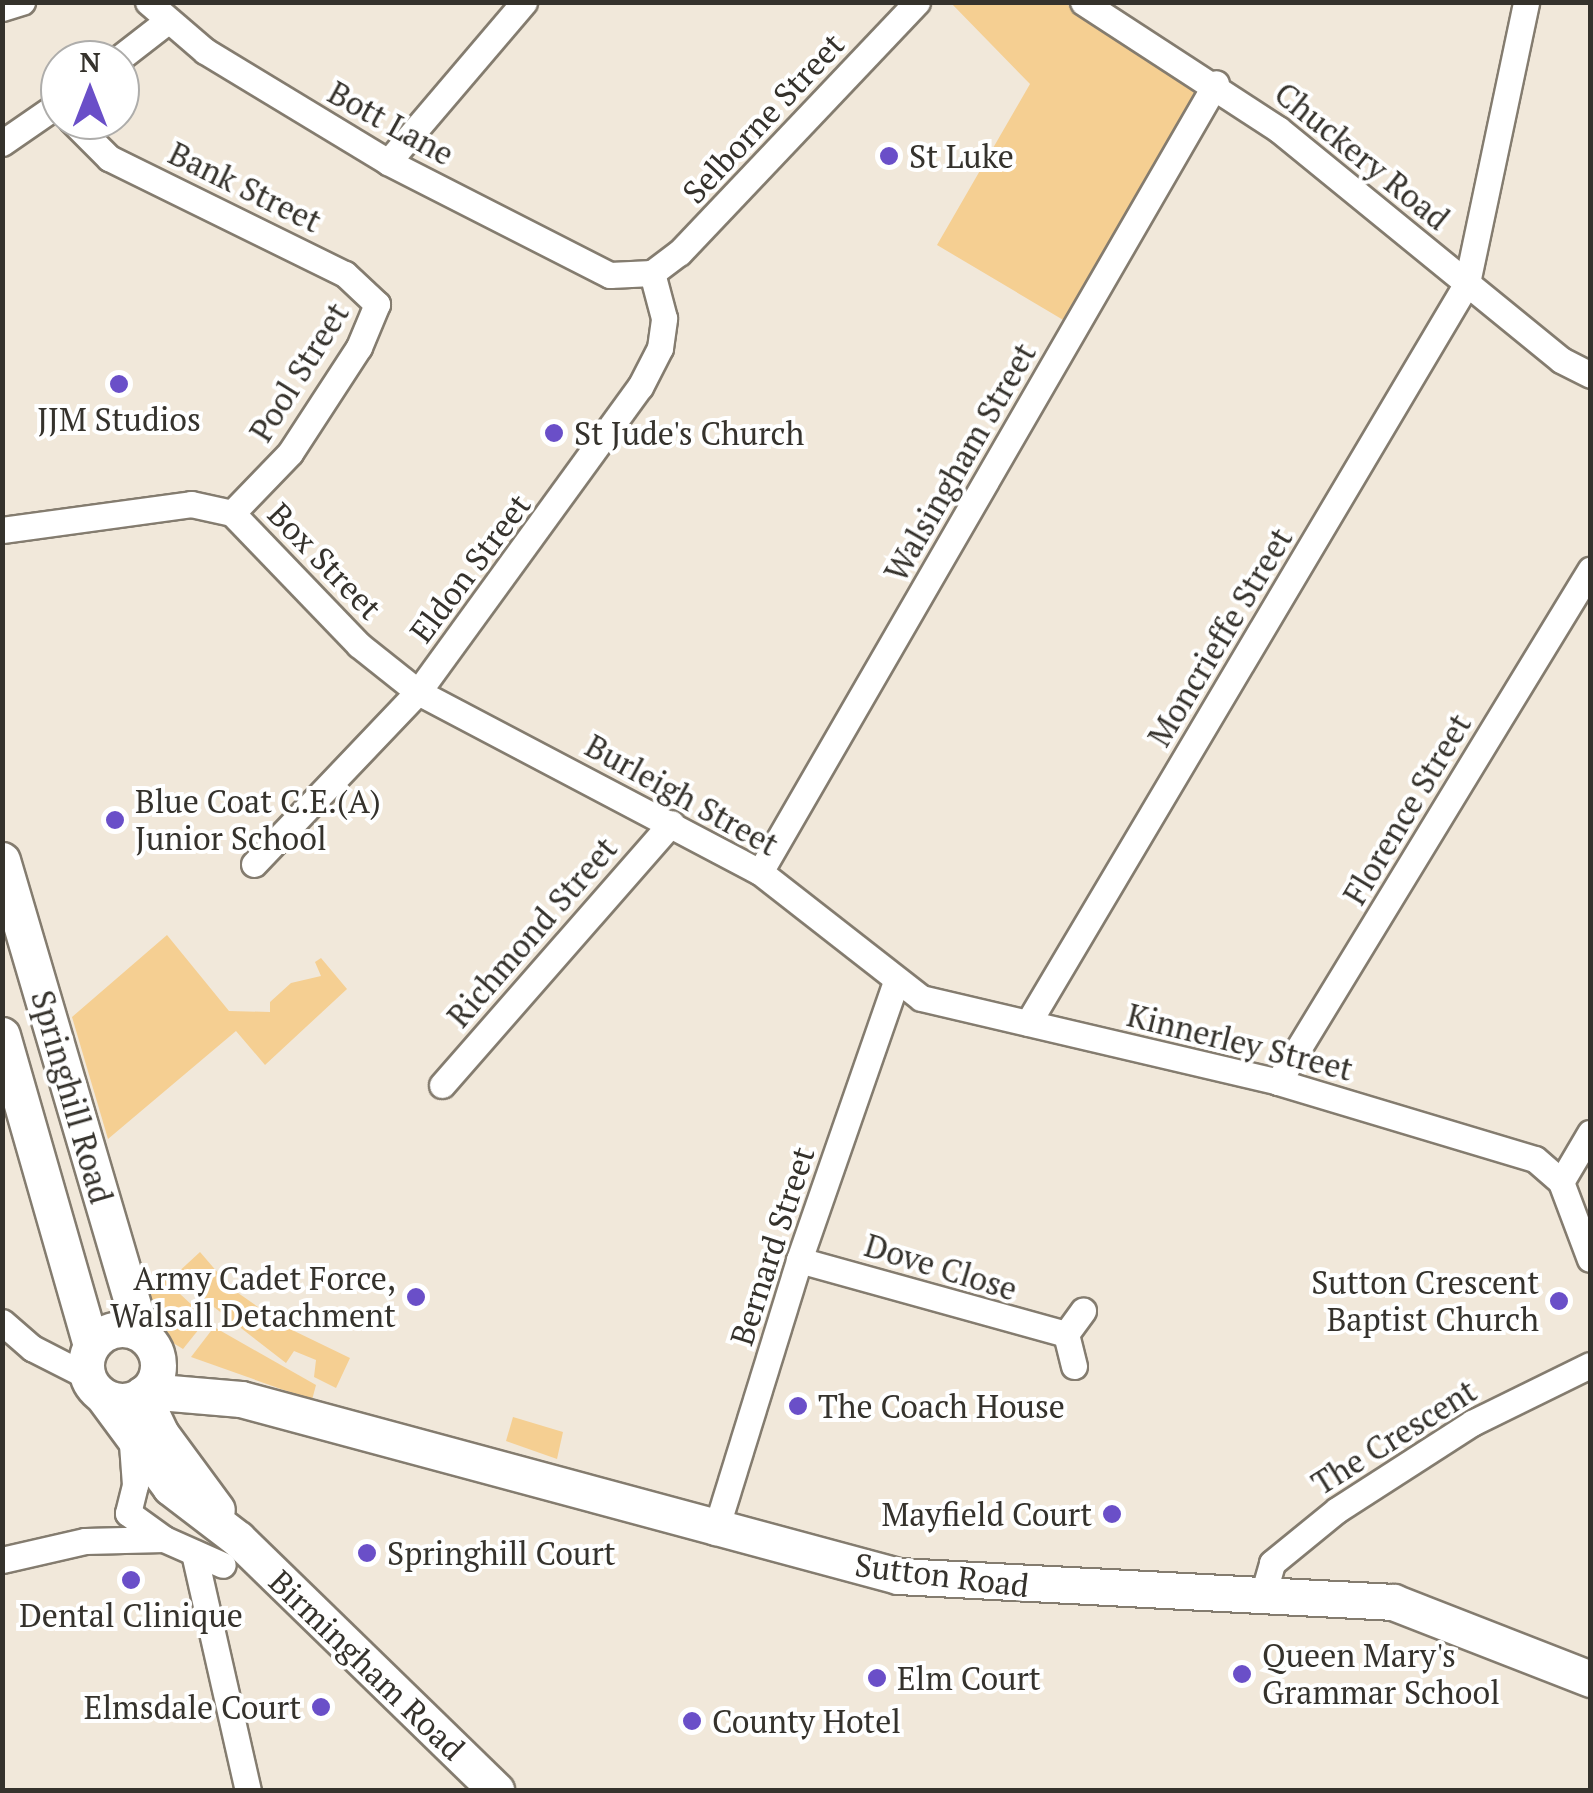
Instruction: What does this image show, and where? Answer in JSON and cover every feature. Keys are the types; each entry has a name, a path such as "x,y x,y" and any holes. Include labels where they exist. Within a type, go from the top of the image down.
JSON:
{"street":[{"path":"2,8 22,2"},
{"name":"Bott Lane","path":"148,2 166,22 388,162 610,274 652,273"},
{"path":"388,162 524,2"},
{"name":"Selborne Street","path":"652,273 680,253 918,2"},
{"name":"Chuckery Road","path":"1083,2 1216,84 1590,376"},
{"name":"Moncrieffe Street","path":"1028,1024 1468,283 1526,2"},
{"path":"140,43 166,22"},
{"name":"Walsingham Street","path":"760,872 1216,84"},
{"path":"2,142 40,120"},
{"name":"Bank Street","path":"91,140 108,158 346,274"},
{"name":"Eldon Street","path":"254,864 418,692 640,387 660,348 664,318 652,273"},
{"name":"Pool Street","path":"232,513 290,452 375,318 370,292 346,274"},
{"path":"4,529 191,504 232,513"},
{"name":"Box Street","path":"232,513 359,645 418,692"},
{"name":"Florence Street","path":"1278,1082 1590,570"},
{"name":"Burleigh Street","path":"418,692 760,872 896,982"},
{"name":"Richmond Street","path":"442,1085 671,823"},
{"name":"Springhill Road","path":"2,860 147,1369"},
{"name":"Kinnerley Street","path":"896,982 921,998 1278,1082 1536,1159 1561,1182"},
{"name":"Bernard Street","path":"715,1532 799,1260 896,982"},
{"name":"Springhill Road","path":"2,1036 94,1372"},
{"path":"1590,1133 1561,1182 1590,1259"},
{"name":"Dove Close","path":"799,1260 1066,1334"},
{"path":"1074,1366 1066,1334 1083,1311"},
{"path":"2,1322 32,1348 94,1372 124,1401 147,1369 116,1329 94,1372"},
{"name":"The Crescent","path":"1263,1596 1272,1563 1337,1510 1472,1423 1590,1366"},
{"name":"Sutton Road","path":"147,1369 241,1400 715,1532 898,1576 1393,1602 1590,1678"},
{"name":"Birmingham Road","path":"147,1369 161,1434 230,1552"},
{"name":"Birmingham Road","path":"94,1372 132,1444 230,1552 496,1790"},
{"path":"85,1542 128,1513 135,1485 132,1444"},
{"path":"128,1513 164,1540 194,1553 230,1552 208,1618"},
{"path":"2,1560 85,1542 164,1540"},
{"path":"194,1553 248,1790"}],"shaded area":[{"path":"951,3 1064,3 1207,84 1070,324 937,245 1030,84"},
{"path":"167,935 229,1011 270,1012 270,1002 291,983 321,976 315,962 321,958 347,989 265,1065 236,1031 108,1139 72,1017"},
{"path":"200,1252 231,1288 288,1328 350,1358 336,1388 314,1377 316,1360 294,1351 286,1363 174,1276"},
{"path":"165,1280 207,1319 183,1349 165,1338 141,1288"},
{"path":"214,1327 316,1385 312,1400 191,1357"},
{"path":"513,1417 563,1432 557,1459 506,1441"}],"place":[{"name":"St Luke","path":"889,156"},
{"name":"JJM Studios","path":"119,384"},
{"name":"St Jude's Church","path":"554,433"},
{"name":"Blue Coat C.E.(A) Junior School","path":"115,820"},
{"name":"Army Cadet Force, Walsall Detachment","path":"416,1297"},
{"name":"Sutton Crescent Baptist Church","path":"1559,1301"},
{"name":"The Coach House","path":"798,1406"},
{"name":"Mayfield Court","path":"1112,1514"},
{"name":"Springhill Court","path":"367,1553"},
{"name":"Dental Clinique","path":"131,1580"},
{"name":"Queen Mary's Grammar School","path":"1242,1674"},
{"name":"Elm Court","path":"877,1678"},
{"name":"Elmsdale Court","path":"321,1707"},
{"name":"County Hotel","path":"692,1721"}]}
